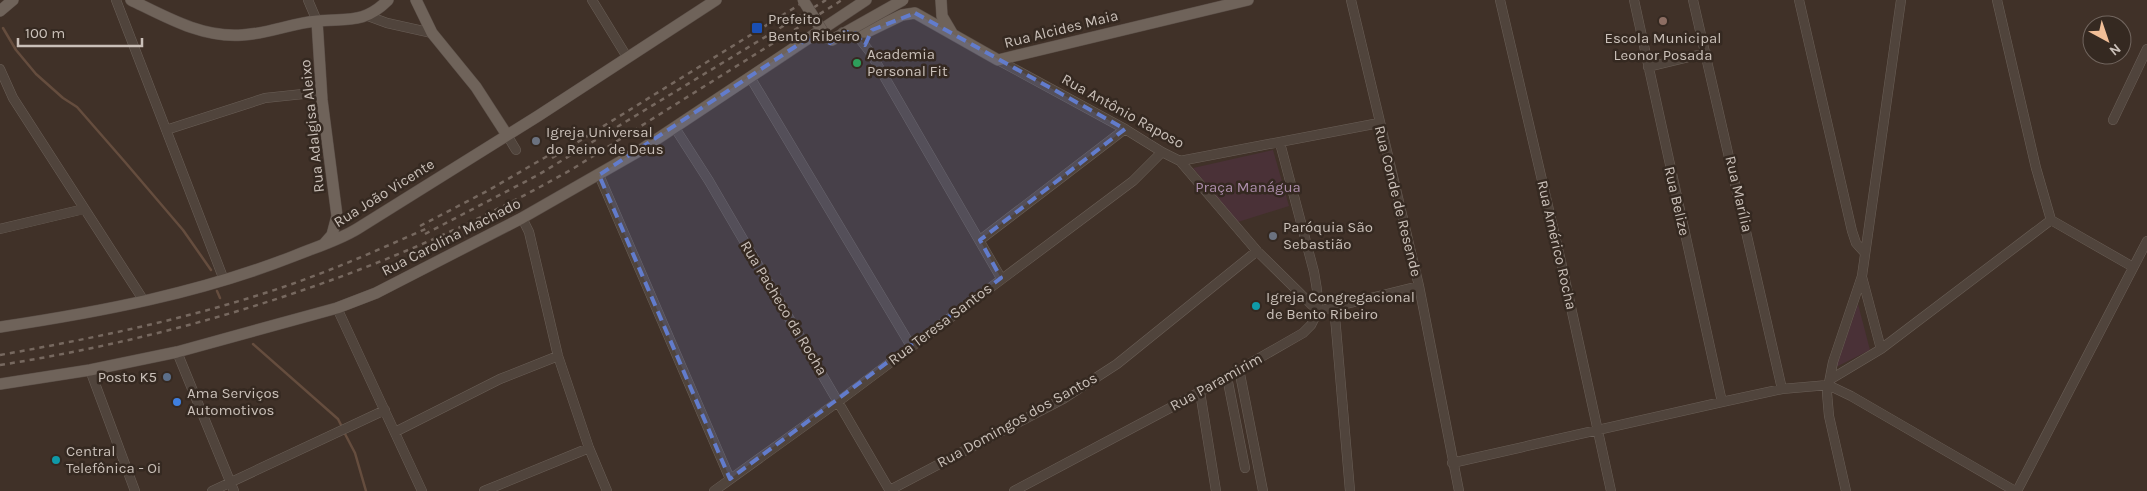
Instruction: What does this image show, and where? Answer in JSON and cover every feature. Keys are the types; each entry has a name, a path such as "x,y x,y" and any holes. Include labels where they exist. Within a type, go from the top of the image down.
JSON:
{"main road":[{"path":"0,11 13,0"},
{"path":"131,0 156,14 189,27 223,35 243,35 317,21 354,20 368,16 388,0"},
{"path":"416,0 432,33 476,87 507,135"},
{"name":"Rua João Vicente","path":"0,327 144,302 270,266 322,245 357,229 627,58 702,4 716,0"},
{"path":"803,0 826,37 832,40 903,0"},
{"name":"Rua Carolina Machado","path":"0,384 90,370 177,352 337,308 376,293 522,218 599,175 675,128 866,0"},
{"path":"947,0 941,6 945,23 952,32"},
{"name":"Rua Alcides Maia","path":"998,60 1248,0"},
{"name":"Rua Antônio Raposo","path":"807,39 823,35 872,30 912,12 952,32 998,60"},
{"name":"Rua Adalgisa Aleixo","path":"317,21 322,92 337,216 332,235 322,245"},
{"path":"337,216 345,226 357,229"}],"street":[{"path":"116,0 224,280"},
{"name":"Rua Adalgisa Aleixo","path":"308,0 317,21"},
{"path":"592,0 627,58"},
{"name":"Rua Conde de Resende","path":"1350,0 1419,286 1452,463 1459,491"},
{"name":"Rua Américo Rocha","path":"1500,0 1564,275 1611,491"},
{"name":"Rua Belize","path":"1634,0 1722,402"},
{"name":"Rua Marília","path":"1694,0 1782,389"},
{"path":"1799,0 1852,231 1856,243 1865,253"},
{"path":"1846,491 1829,416 1829,382 1862,276 1901,0"},
{"path":"1997,0 2050,220 2133,267"},
{"path":"368,16 387,23 432,33"},
{"path":"870,52 869,40 872,30"},
{"path":"855,33 870,52 1001,278"},
{"path":"2113,120 2147,49"},
{"path":"1648,67 1706,53"},
{"name":"Rua Antônio Raposo","path":"998,60 1125,129 1180,162 1379,123"},
{"path":"0,69 13,98 144,302"},
{"path":"750,77 911,346"},
{"path":"166,130 265,98 322,92"},
{"name":"Rua Pacheco da Rocha","path":"675,128 709,181 890,491"},
{"path":"980,240 1125,129"},
{"path":"507,135 516,150"},
{"path":"1280,143 1314,272 1318,311"},
{"name":"Rua Teresa Santos","path":"714,491 839,401 1133,181 1162,152"},
{"path":"1180,162 1257,251 1318,311"},
{"path":"599,175 730,479"},
{"path":"0,229 84,209"},
{"path":"522,218 529,232 558,356 589,448 607,491"},
{"path":"1452,463 1782,389 1829,382 1881,349 2050,220"},
{"path":"1829,382 2016,491 2147,241"},
{"name":"Rua Domingos dos Santos","path":"890,491 1063,398 1117,364 1257,251"},
{"path":"1862,276 1881,349"},
{"path":"1318,311 1334,305 1419,286"},
{"path":"1334,305 1350,491"},
{"path":"337,308 422,491"},
{"name":"Rua Paramirim","path":"1014,491 1200,392 1303,333 1311,326 1318,311"},
{"path":"177,352 232,487"},
{"path":"394,432 500,379 558,356"},
{"path":"1239,369 1263,491"},
{"path":"90,370 135,491"},
{"path":"1227,376 1245,468"},
{"path":"1200,392 1216,491"},
{"path":"212,491 232,487 385,410"},
{"path":"484,491 589,448"}],"highlighted area":[{"path":"915,13 1125,129 980,240 1001,278 730,479 599,175 807,39 825,34 830,43 845,32 855,33 865,45 872,30"}],"green space":[{"name":"Praça Manágua","path":"1273,150 1289,206 1238,222 1193,168"},
{"path":"1858,304 1870,350 1836,367"}],"waterway":[{"path":"3,28 16,50 36,74 63,98 77,107 125,162 183,230 211,270"},
{"path":"217,291 220,298"},
{"path":"253,344 338,419 342,427"},
{"path":"344,432 355,453 366,491"}],"railway":[{"path":"552,158 807,0"},
{"path":"425,234 538,175 826,0"},
{"path":"0,365 150,335 224,315 368,266 438,237 507,204 574,168 842,0"},
{"path":"420,226 489,190 556,151"},
{"path":"0,355 133,328 232,303 328,271 430,227"}],"place":[{"name":"Escola Municipal Leonor Posada","path":"1663,21"},
{"name":"Prefeito Bento Ribeiro","path":"757,28"},
{"name":"Academia Personal Fit","path":"857,63"},
{"name":"Igreja Universal do Reino de Deus","path":"536,141"},
{"name":"Paróquia São Sebastião","path":"1273,236"},
{"name":"Igreja Congregacional de Bento Ribeiro","path":"1256,306"},
{"name":"Posto K5","path":"167,377"},
{"name":"Ama Serviços Automotivos","path":"177,402"},
{"name":"Central Telefônica - Oi","path":"56,460"}]}
